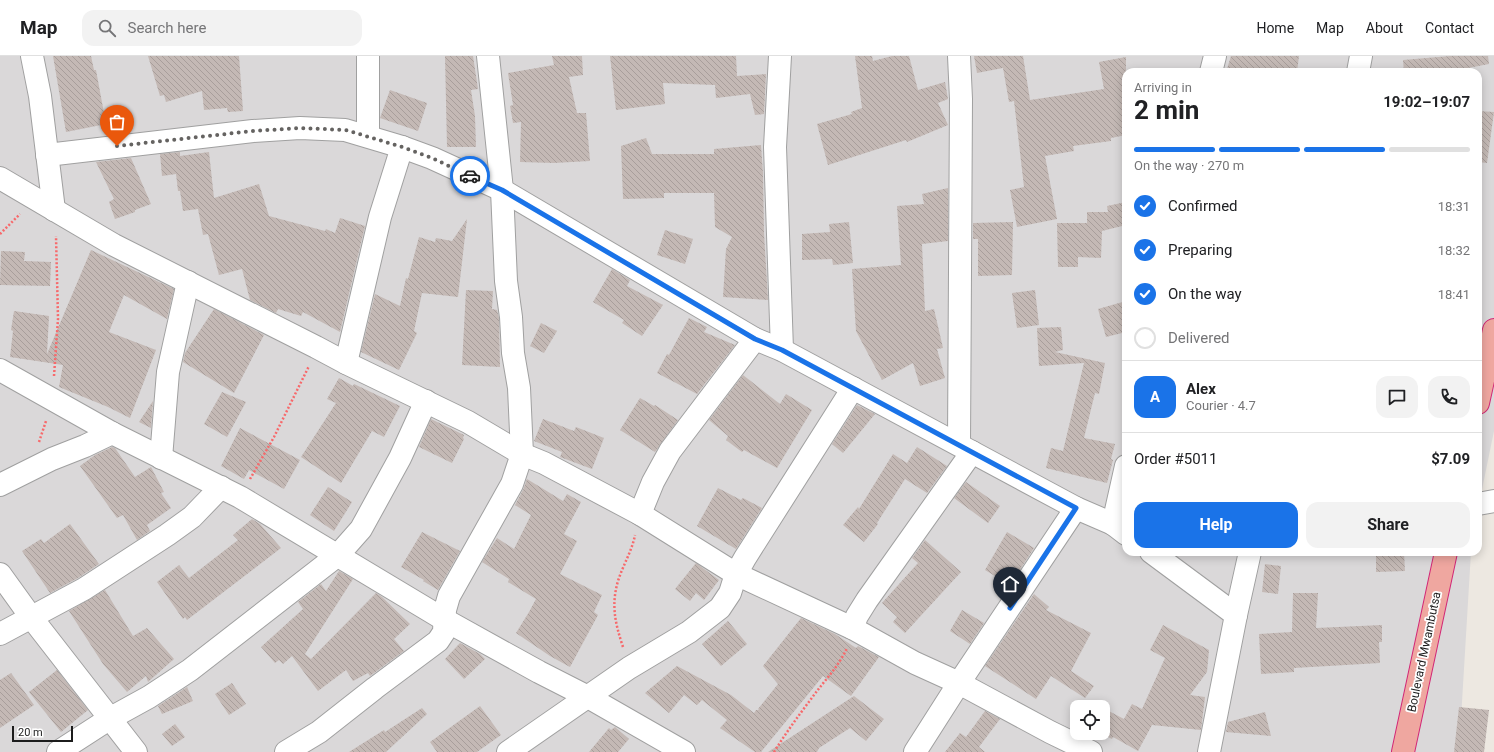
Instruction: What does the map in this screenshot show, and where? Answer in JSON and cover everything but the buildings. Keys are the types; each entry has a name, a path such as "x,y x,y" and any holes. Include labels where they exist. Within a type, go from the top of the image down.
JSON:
{"highway":[{"path":"1482,385 1494,330"},
{"name":"Boulevard Mwambutsa","path":"1403,752 1445,556"}],"street":[{"path":"32,56 40,96 54,210"},
{"path":"368,56 368,136"},
{"path":"286,752 319,732 438,641 444,632 445,610 449,596 512,484 522,454 518,388 506,281 502,190 488,56"},
{"path":"780,56 775,147 782,350"},
{"path":"852,628 857,616 867,600 966,448 962,99 959,56"},
{"path":"1212,68 1215,56"},
{"path":"1359,68 1362,56"},
{"path":"48,155 138,144 300,128 346,130 402,147 432,158 502,190 755,339 782,350 1076,508 1120,529 1122,508"},
{"path":"346,363 380,217 402,147"},
{"path":"0,178 114,245 346,363 468,422 522,454 544,463 640,514 736,574 852,628 915,663 959,683 1058,746 1091,752"},
{"path":"160,458 168,372 188,282"},
{"path":"640,514 653,482 670,451 755,339"},
{"path":"0,370 112,433 230,492 445,620 539,672 588,697 684,752"},
{"path":"508,752 629,668 689,632 720,608 730,593 736,574 745,558 853,388"},
{"path":"58,752 109,719 149,697 190,670 338,555 361,529 400,458 426,401"},
{"path":"0,485 52,459 112,433"},
{"path":"0,634 84,590 230,492"},
{"path":"1482,503 1494,501"},
{"path":"915,752 959,683 1076,508"},
{"path":"1156,556 1236,615"},
{"path":"1209,752 1249,556"},
{"path":"0,574 31,618 136,752"}],"path":[{"path":"0,234 18,218 27,202 26,194"},
{"path":"24,474 43,432 52,399 56,365 58,319 57,245 54,210"},
{"path":"230,492 274,437 305,377 316,347"},
{"path":"629,668 615,624 614,604 618,581 633,546 640,514"},
{"path":"774,752 791,725 845,654 851,640 852,628"}],"shaded area":[{"path":"0,56 1494,56 1494,431 1482,490 1482,68 1122,68 1122,556 1471,556 1459,752 0,752"}],"way so far":[{"path":"117,146 253,131 300,128 346,130 432,158 470,176"}],"route":[{"path":"470,176 502,190 755,339 782,350 1076,508 1010,608"}]}
